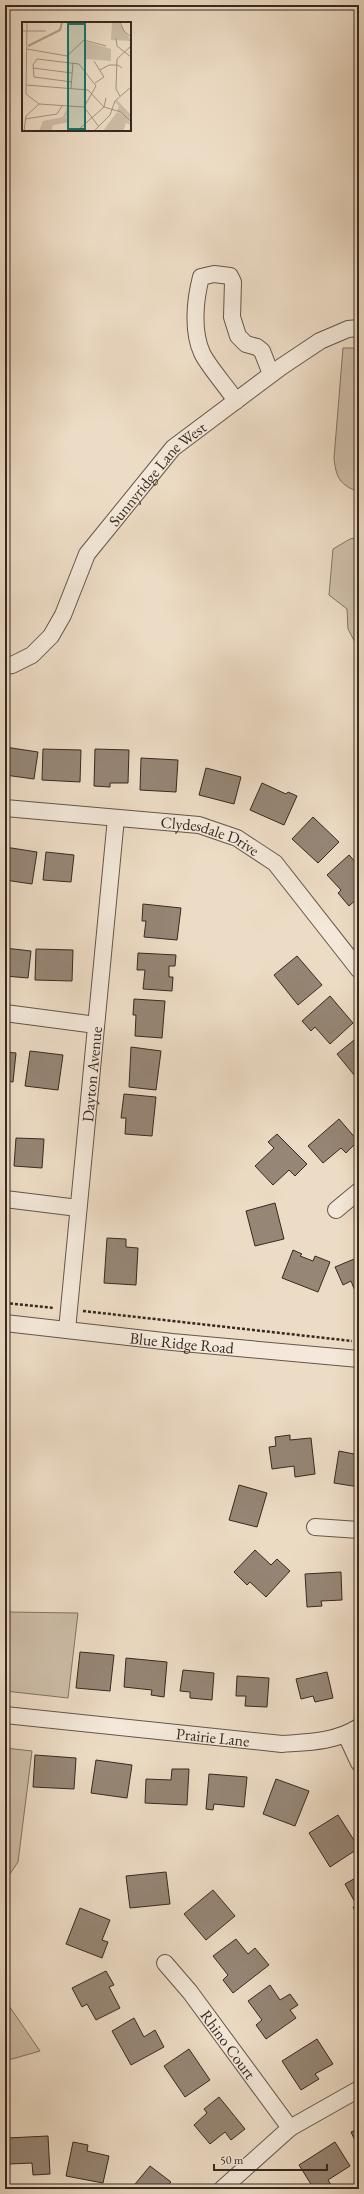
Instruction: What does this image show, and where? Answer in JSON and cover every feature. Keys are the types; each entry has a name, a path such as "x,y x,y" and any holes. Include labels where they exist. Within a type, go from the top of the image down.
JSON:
{"street":[{"path":"236,401 202,353 196,327 198,289 201,277 214,274 230,276 233,282 232,317 238,336 246,344 257,347 262,351 271,374"},
{"name":"Sunnyridge Lane West","path":"5,666 12,665 32,655 51,636 63,615 87,554 173,448 271,374 320,341 348,329 359,328"},
{"name":"Clydesdale Drive","path":"5,808 199,825 237,838 275,863 359,970"},
{"name":"Dayton Avenue","path":"66,1330 116,818"},
{"path":"5,1013 96,1025"},
{"path":"336,1210 359,1191"},
{"path":"5,1199 78,1208"},
{"name":"Blue Ridge Road","path":"5,1323 172,1342 359,1359"},
{"path":"315,1527 359,1530"},
{"name":"Prairie Lane","path":"5,1715 282,1744 321,1742 353,1731"},
{"path":"353,1731 359,1763"},
{"name":"Rhino Court","path":"165,1963 190,1992 290,2128"},
{"path":"222,2189 290,2128 359,2089"}],"path":[{"path":"5,1303 359,1342"}],"shaded area":[{"path":"343,348 359,348 359,492 347,487 340,480 336,471 334,458"},
{"path":"359,537 359,650 348,629 347,609 329,595 333,549 350,539"},
{"path":"6,1612 78,1613 68,1698 5,1691"},
{"path":"5,1748 32,1751 18,1862 5,1881"},
{"path":"5,2000 40,2051 5,2061"}],"building":[{"path":"5,747 38,752 34,779 5,775"},
{"path":"43,749 81,750 80,782 42,780"},
{"path":"95,749 129,750 128,783 110,783 110,787 94,786"},
{"path":"141,758 178,760 176,792 140,790"},
{"path":"206,768 241,777 234,804 199,795"},
{"path":"262,783 286,794 288,792 297,796 284,825 250,810"},
{"path":"313,817 339,842 318,863 292,839"},
{"path":"5,847 37,852 32,884 5,880"},
{"path":"46,852 74,855 71,882 43,880"},
{"path":"349,855 359,866 359,897 349,906 338,893 341,890 327,875"},
{"path":"143,904 181,908 177,940 144,937 146,921 142,921"},
{"path":"5,948 31,951 28,978 5,976"},
{"path":"36,949 73,950 72,981 35,980"},
{"path":"138,953 176,955 175,966 169,966 169,977 173,977 172,991 143,989 145,970 137,970"},
{"path":"297,956 322,985 298,1005 274,975"},
{"path":"330,996 353,1023 330,1044 315,1027 311,1031 302,1021"},
{"path":"134,999 165,1001 162,1038 135,1036 136,1015 133,1015"},
{"path":"359,1036 359,1081 337,1054"},
{"path":"131,1047 161,1051 156,1090 129,1087"},
{"path":"30,1051 63,1055 58,1090 25,1086"},
{"path":"5,1052 16,1053 13,1082 5,1081"},
{"path":"124,1094 156,1097 152,1136 125,1134 126,1118 121,1118"},
{"path":"339,1119 358,1141 346,1153 341,1148 323,1163 308,1146"},
{"path":"277,1134 307,1164 295,1176 289,1170 273,1185 255,1166 274,1148 268,1142"},
{"path":"16,1138 44,1139 42,1168 14,1166"},
{"path":"275,1203 284,1239 255,1246 246,1211"},
{"path":"107,1238 126,1239 126,1247 138,1248 136,1285 104,1283"},
{"path":"293,1250 302,1254 300,1256 313,1261 315,1256 330,1262 318,1292 282,1278"},
{"path":"359,1257 359,1290 355,1291 351,1281 343,1285 335,1267"},
{"path":"290,1435 290,1440 311,1438 315,1474 295,1477 294,1466 272,1469 269,1447 276,1446 275,1437"},
{"path":"339,1451 359,1455 359,1487 334,1483"},
{"path":"239,1485 267,1493 257,1527 229,1520"},
{"path":"255,1550 271,1565 277,1559 290,1571 266,1597 250,1582 247,1585 234,1572"},
{"path":"341,1572 342,1600 321,1601 322,1606 307,1607 305,1574"},
{"path":"80,1652 114,1655 110,1691 76,1688"},
{"path":"126,1658 167,1662 164,1697 151,1695 152,1690 124,1687"},
{"path":"183,1670 214,1673 212,1700 190,1698 190,1692 180,1691"},
{"path":"327,1672 333,1698 315,1702 313,1696 301,1699 296,1679"},
{"path":"237,1676 269,1678 267,1707 245,1706 246,1696 236,1696"},
{"path":"35,1755 76,1758 74,1789 33,1787"},
{"path":"96,1760 132,1765 127,1798 91,1793"},
{"path":"172,1769 189,1769 187,1805 145,1803 146,1779 171,1780"},
{"path":"209,1774 247,1777 244,1807 214,1804 213,1810 206,1809"},
{"path":"276,1779 309,1791 295,1826 263,1814"},
{"path":"338,1815 359,1848 330,1867 309,1833"},
{"path":"166,1872 170,1904 130,1908 126,1876"},
{"path":"359,1876 359,1918 353,1907 357,1906 345,1884"},
{"path":"213,1890 235,1916 206,1940 184,1914"},
{"path":"80,1908 110,1920 102,1940 108,1942 102,1958 66,1944"},
{"path":"236,1939 248,1954 255,1948 269,1965 233,1993 223,1980 228,1975 213,1956"},
{"path":"106,1971 114,1985 109,1987 120,2008 96,2020 87,2004 82,2007 72,1988"},
{"path":"270,1985 280,2000 290,1994 298,2005 290,2010 296,2018 266,2039 256,2025 262,2020 248,2001"},
{"path":"134,2018 144,2037 155,2030 164,2047 131,2065 112,2031"},
{"path":"317,2039 333,2064 315,2074 319,2079 301,2090 282,2061"},
{"path":"189,2049 210,2080 185,2097 164,2066"},
{"path":"219,2097 245,2129 231,2140 225,2132 210,2144 194,2125 207,2113 204,2109"},
{"path":"359,2129 359,2149 351,2132"},
{"path":"48,2136 50,2174 33,2175 32,2163 9,2164 7,2138"},
{"path":"73,2142 88,2145 87,2151 109,2156 103,2183 66,2176"},
{"path":"335,2142 350,2166 328,2180 333,2188 314,2189 299,2165"},
{"path":"150,2166 171,2182 165,2189 131,2189"}]}
